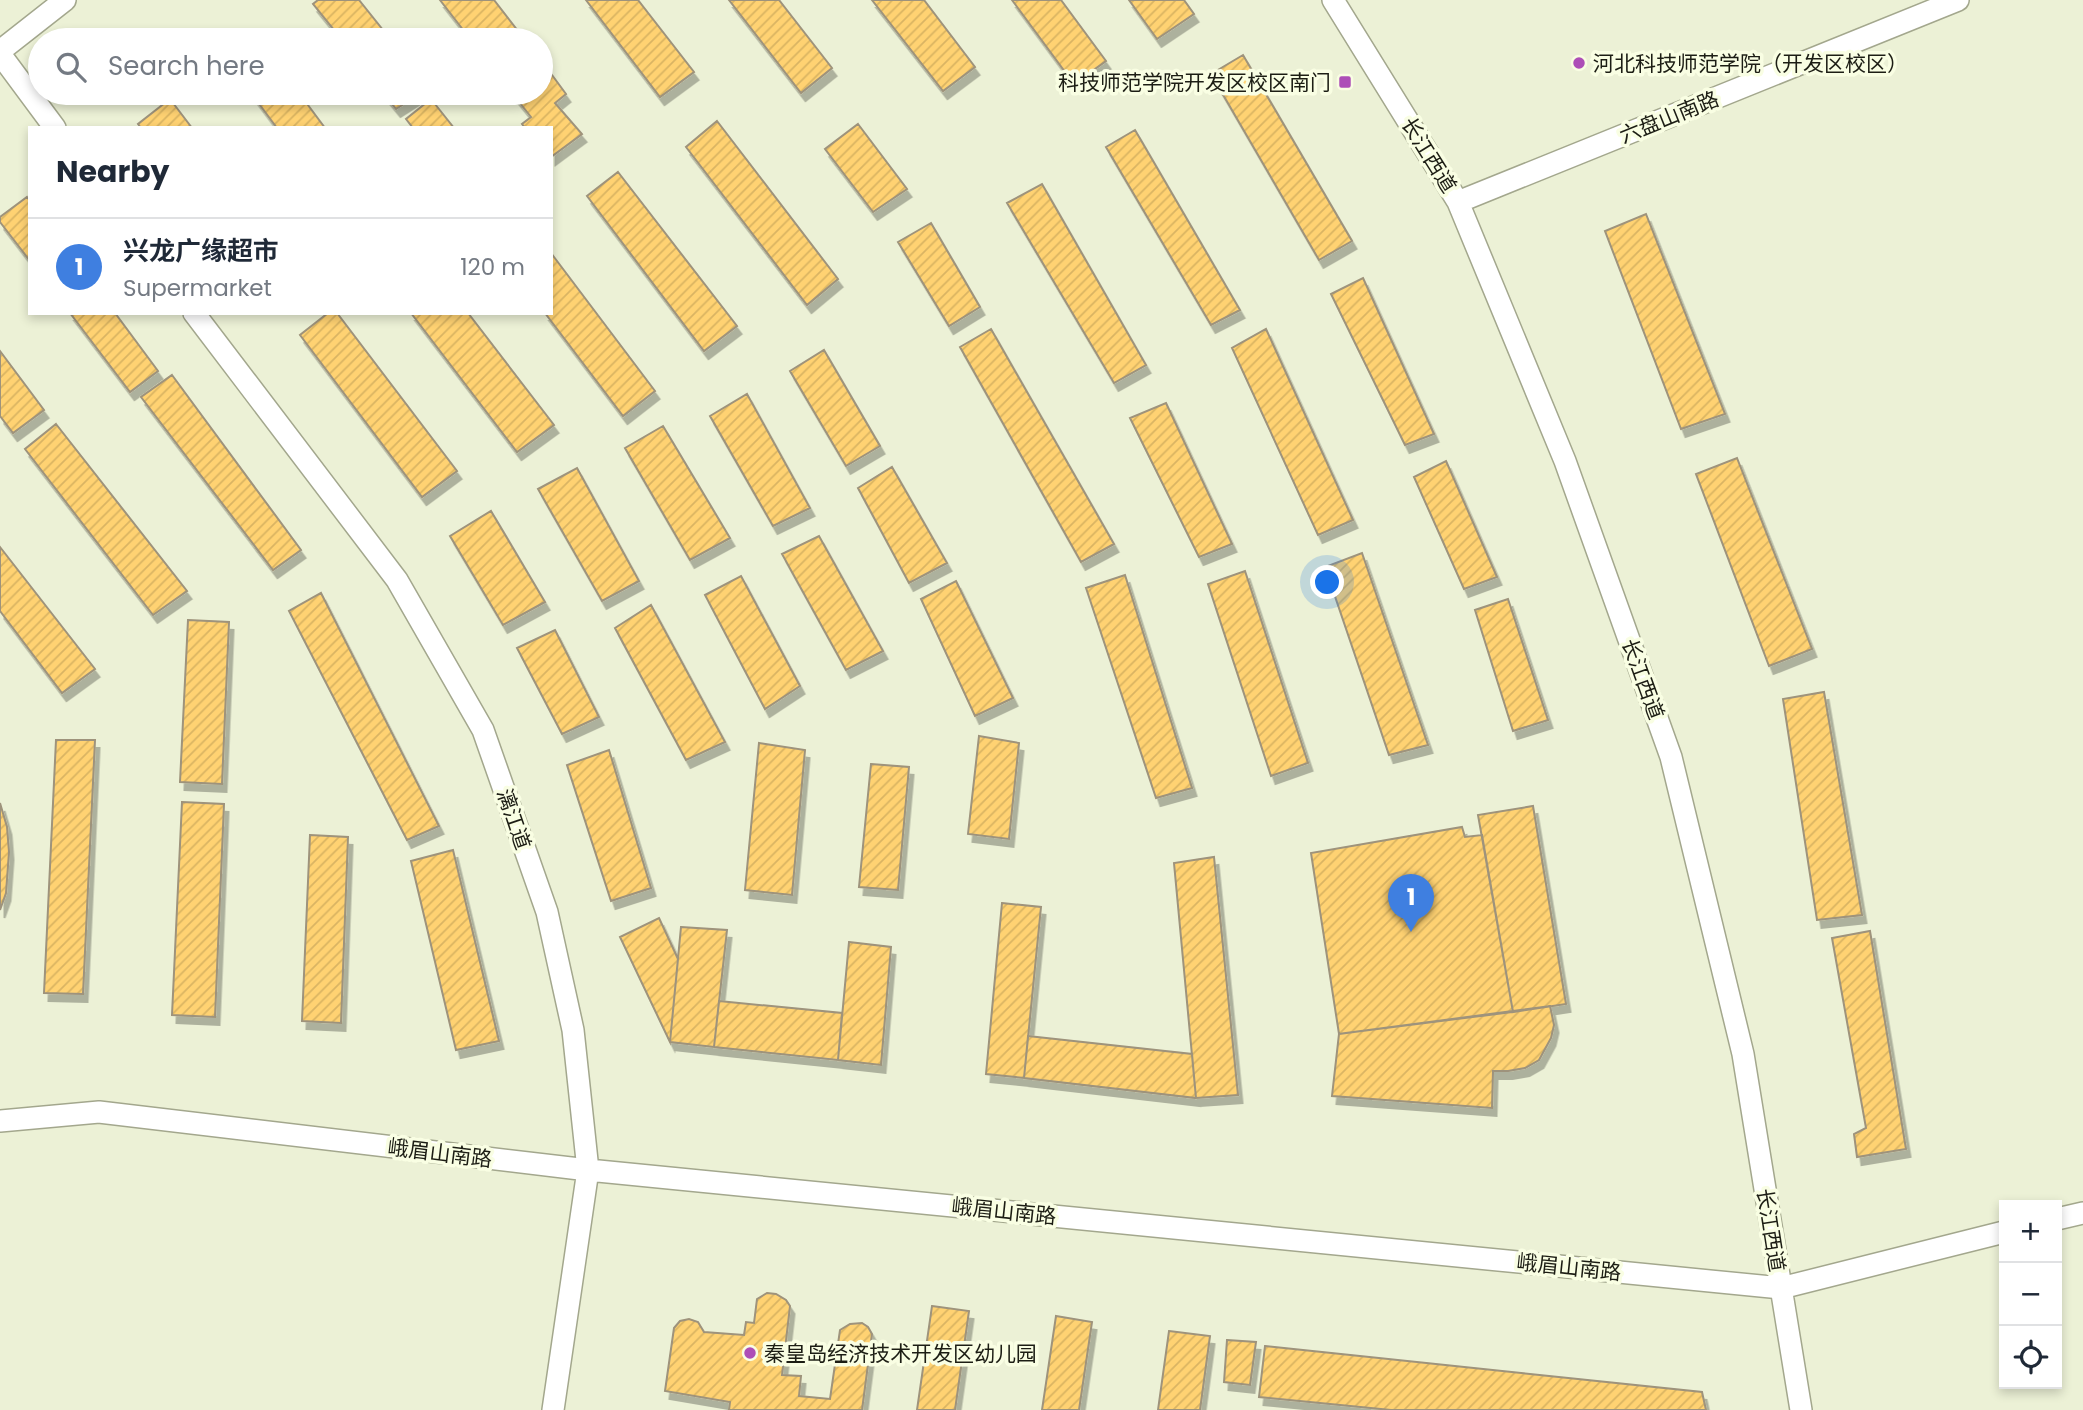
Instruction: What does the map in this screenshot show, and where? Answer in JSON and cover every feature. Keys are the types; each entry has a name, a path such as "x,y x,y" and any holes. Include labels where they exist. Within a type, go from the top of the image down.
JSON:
{"street":[{"path":"30,28 65,0"},
{"name":"长江西道","path":"1333,0 1458,202 1565,461 1671,757 1743,1054 1801,1410"},
{"name":"六盘山南路","path":"1458,202 1958,0"},
{"path":"28,30 0,52 28,91"},
{"path":"38,105 54,126"},
{"name":"漓江道","path":"196,315 397,580 483,730 547,912 573,1030 588,1170 554,1410"},
{"name":"峨眉山南路","path":"0,1121 99,1112 588,1170 1781,1288 1999,1233"},
{"path":"2062,1218 2083,1213"}],"building":[{"path":"318,0 359,0 381,28 332,28 313,4"},
{"path":"440,0 494,0 516,28 462,28"},
{"path":"586,0 638,0 694,72 660,97"},
{"path":"729,0 779,0 832,68 801,93"},
{"path":"872,0 924,0 975,67 943,91"},
{"path":"1012,0 1061,0 1106,61 1074,84"},
{"path":"1129,0 1184,0 1194,14 1157,39"},
{"path":"1243,55 1352,241 1319,260 1211,74"},
{"path":"553,76 566,94 555,103 582,134 553,156 553,126 524,126 522,124 531,117 522,105 553,105"},
{"path":"162,105 175,105 190,126 140,126 138,124"},
{"path":"260,105 308,105 324,126 276,126"},
{"path":"424,105 436,105 452,126 411,126 406,119"},
{"path":"717,121 838,279 807,305 686,147"},
{"path":"858,124 907,189 873,212 825,149"},
{"path":"1135,130 1240,310 1211,325 1106,147"},
{"path":"618,172 737,326 704,351 587,196"},
{"path":"1042,184 1146,365 1114,383 1007,203"},
{"path":"28,198 28,258 0,222 0,217"},
{"path":"1646,214 1725,414 1681,429 1605,231"},
{"path":"931,223 980,307 949,326 898,242"},
{"path":"553,256 655,391 623,416 547,315 553,315"},
{"path":"1363,278 1434,434 1405,445 1331,294"},
{"path":"72,315 116,315 158,371 130,392"},
{"path":"325,315 339,315 457,471 422,497 300,335"},
{"path":"413,315 470,315 554,425 517,452"},
{"path":"991,329 1114,544 1081,562 960,347"},
{"path":"1266,329 1353,520 1318,535 1232,348"},
{"path":"824,350 880,446 846,466 790,371"},
{"path":"0,351 44,410 13,433 0,416"},
{"path":"172,375 301,550 273,570 141,397"},
{"path":"747,394 810,508 773,526 710,416"},
{"path":"1166,403 1232,544 1199,557 1130,418"},
{"path":"56,424 187,591 153,615 25,449"},
{"path":"663,426 730,538 690,560 625,448"},
{"path":"1737,458 1812,649 1769,666 1696,474"},
{"path":"1446,461 1497,577 1464,589 1414,477"},
{"path":"892,467 947,563 909,583 858,488"},
{"path":"577,468 639,581 602,601 538,489"},
{"path":"491,511 545,602 503,625 450,536"},
{"path":"819,536 883,651 846,670 782,554"},
{"path":"0,547 95,669 62,693 0,611"},
{"path":"1362,553 1428,745 1389,755 1325,567"},
{"path":"1245,571 1308,763 1271,776 1208,584"},
{"path":"1125,575 1192,788 1156,798 1086,588"},
{"path":"741,576 800,686 765,709 705,595"},
{"path":"956,581 1013,698 975,716 921,599"},
{"path":"321,593 439,826 407,840 289,611"},
{"path":"1508,599 1548,720 1513,731 1475,610"},
{"path":"651,605 725,742 686,760 615,628"},
{"path":"188,620 229,622 222,784 180,782"},
{"path":"555,630 599,717 562,734 517,648"},
{"path":"1824,692 1862,915 1817,920 1783,699"},
{"path":"979,736 1019,743 1009,839 968,834"},
{"path":"56,740 95,740 83,994 44,993"},
{"path":"759,743 805,750 792,895 745,890"},
{"path":"609,750 651,888 611,901 567,765"},
{"path":"871,764 909,767 898,890 859,887"},
{"path":"182,802 224,804 215,1017 172,1015"},
{"path":"0,803 7,827 9,852 6,893 0,910"},
{"path":"1533,806 1566,1004 1513,1012 1478,815"},
{"path":"1462,827 1465,837 1482,835 1513,1012 1339,1034 1311,853"},
{"path":"310,835 348,837 341,1023 302,1021"},
{"path":"453,850 499,1041 456,1050 411,861"},
{"path":"1214,857 1238,1095 1196,1098 1174,863"},
{"path":"1002,903 1041,907 1024,1078 986,1074"},
{"path":"659,918 678,959 670,1042 620,937"},
{"path":"681,927 727,930 714,1047 670,1042"},
{"path":"1870,931 1906,1149 1857,1157 1854,1134 1866,1128 1832,938"},
{"path":"849,942 891,947 881,1065 838,1060"},
{"path":"719,1001 842,1013 838,1060 714,1047"},
{"path":"1550,1006 1554,1025 1551,1038 1539,1060 1525,1068 1493,1071 1492,1108 1332,1096 1339,1034"},
{"path":"1028,1036 1192,1054 1196,1098 1024,1078"},
{"path":"767,1293 776,1294 790,1306 782,1375 801,1376 799,1396 830,1399 840,1330 850,1324 862,1323 868,1327 872,1334 862,1410 729,1410 730,1402 665,1391 674,1328 680,1321 689,1319 698,1322 704,1332 744,1335 746,1322 754,1323 757,1299"},
{"path":"932,1306 969,1311 955,1410 917,1410"},
{"path":"1056,1316 1092,1322 1079,1410 1042,1410"},
{"path":"1169,1331 1210,1336 1200,1410 1158,1410"},
{"path":"1227,1340 1256,1342 1250,1385 1224,1382"},
{"path":"1265,1346 1702,1392 1706,1410 1391,1410 1259,1397"}],"place":[{"name":"河北科技师范学院（开发区校区）","path":"1579,63"},
{"name":"科技师范学院开发区校区南门","path":"1345,82"},
{"name":"兴龙广缘超市","path":"1411,932"},
{"name":"秦皇岛经济技术开发区幼儿园","path":"750,1353"}]}
